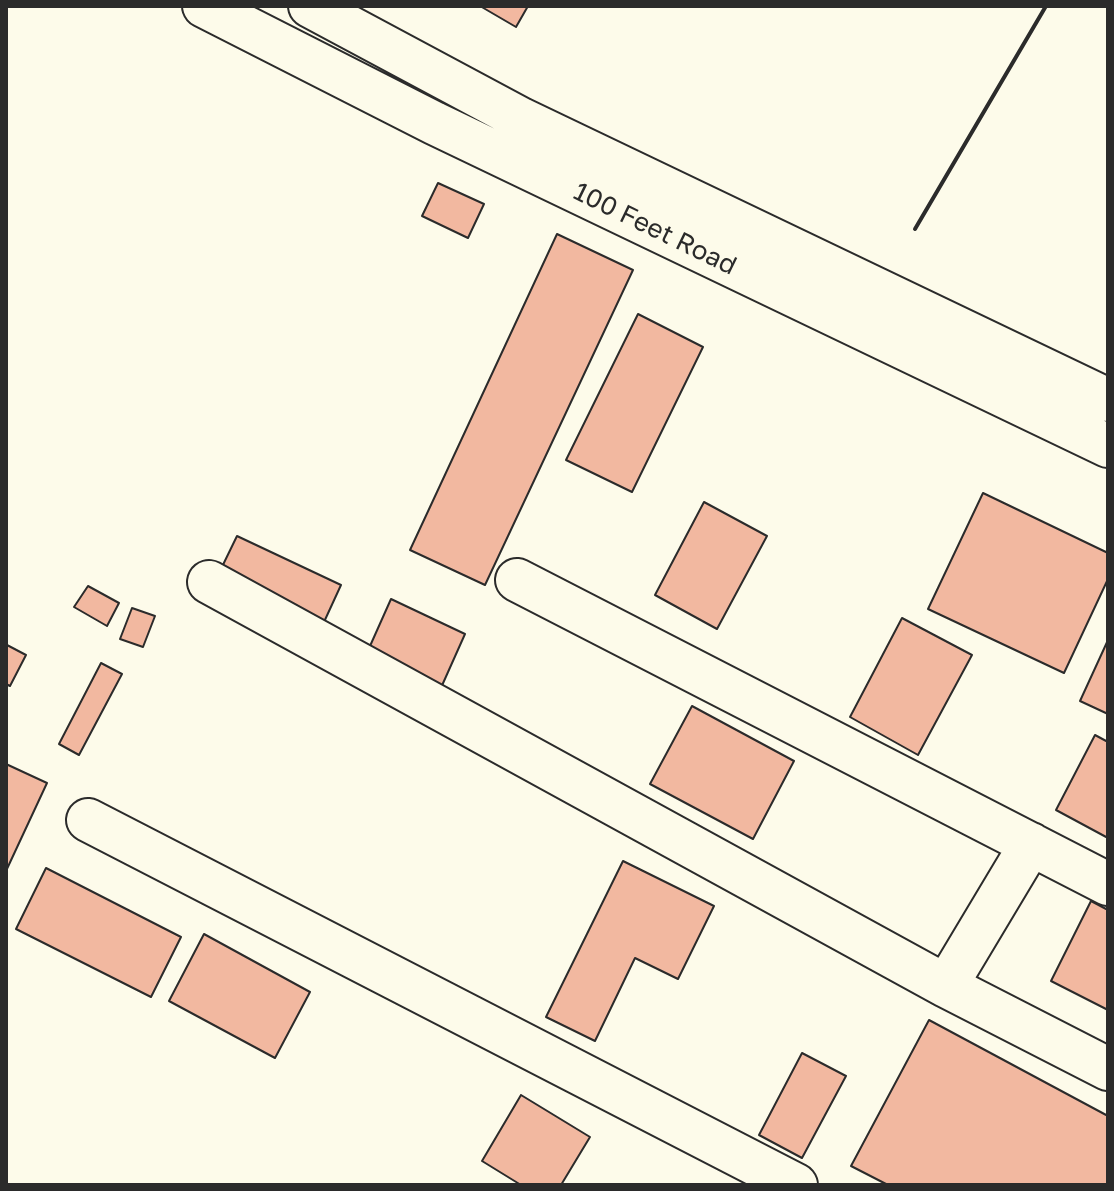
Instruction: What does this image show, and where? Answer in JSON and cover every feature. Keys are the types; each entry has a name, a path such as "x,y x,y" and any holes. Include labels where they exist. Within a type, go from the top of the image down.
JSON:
{"street":[{"name":"100 Feet Road","path":"204,6 434,123 1108,446"},
{"name":"100 Feet Road","path":"310,6 365,19 521,119 1108,400"},
{"path":"517,580 1108,884"},
{"path":"209,582 946,986 1108,1069"},
{"path":"88,820 796,1185"},
{"path":"946,986 1031,844"}],"building":[{"path":"480,6 528,6 516,27"},
{"path":"438,183 484,204 468,238 422,216"},
{"path":"557,234 633,270 485,585 410,550"},
{"path":"638,314 703,347 632,492 566,460"},
{"path":"983,493 1108,553 1108,579 1064,673 928,609"},
{"path":"704,502 767,536 717,629 655,595"},
{"path":"237,536 341,585 324,622 219,573"},
{"path":"88,586 119,603 107,626 74,607"},
{"path":"391,599 465,634 440,690 366,655"},
{"path":"132,608 155,616 143,647 120,639"},
{"path":"902,618 972,655 918,755 850,717"},
{"path":"1108,640 1108,714 1080,701"},
{"path":"7,645 26,655 10,686 6,684"},
{"path":"101,663 122,674 79,755 59,744"},
{"path":"692,706 794,761 753,839 650,784"},
{"path":"1095,735 1108,742 1108,838 1056,810"},
{"path":"6,764 47,783 6,871"},
{"path":"623,861 714,906 678,979 635,958 595,1041 546,1017"},
{"path":"46,868 181,937 151,997 16,929"},
{"path":"1091,901 1108,910 1108,1010 1051,981"},
{"path":"204,934 310,992 275,1058 169,1001"},
{"path":"929,1020 1108,1116 1108,1185 888,1185 851,1166"},
{"path":"802,1053 846,1076 802,1158 759,1135"},
{"path":"521,1095 590,1137 561,1185 521,1185 482,1161"}],"wall":[{"path":"915,229 1046,6"}]}
